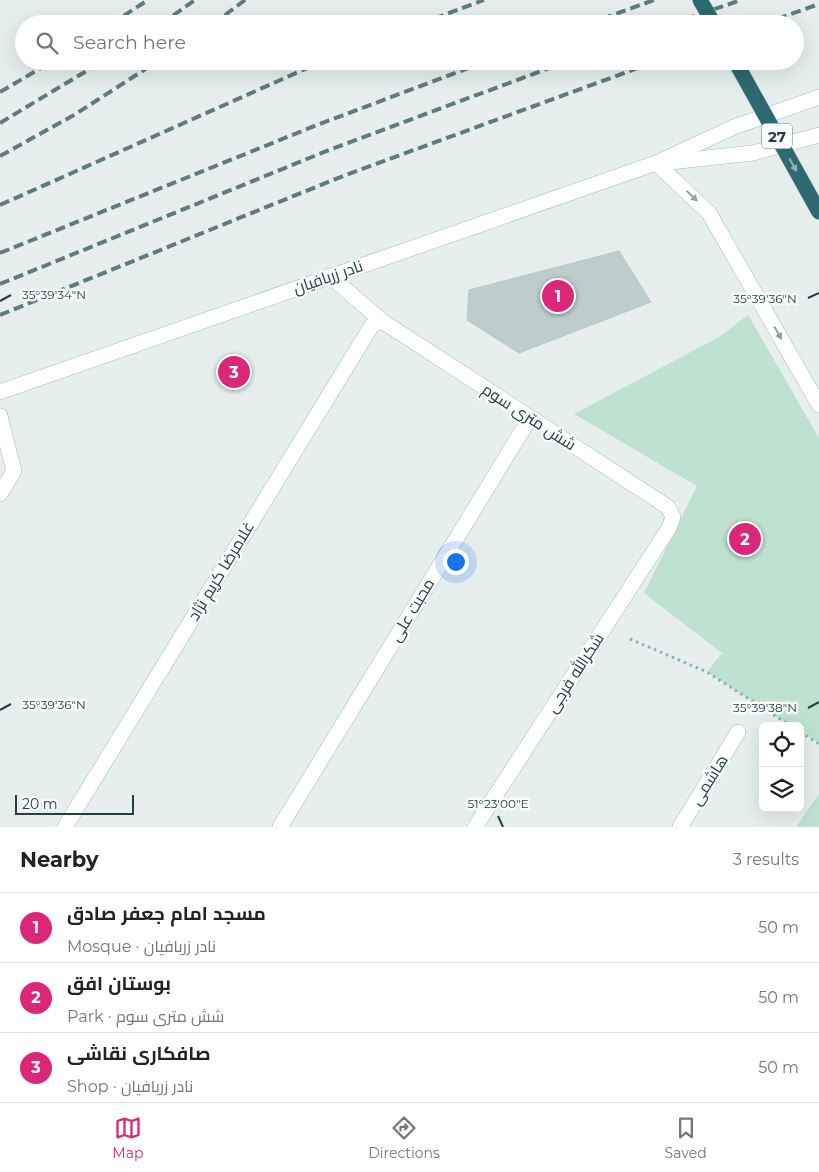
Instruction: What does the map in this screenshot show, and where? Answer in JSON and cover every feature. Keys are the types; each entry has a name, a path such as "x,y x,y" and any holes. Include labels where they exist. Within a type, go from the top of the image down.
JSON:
{"highway":[{"path":"700,0 709,15"},
{"name":"27","path":"740,70 819,212"}],"street":[{"path":"656,163 734,127 819,97"},
{"path":"656,163 754,153 819,136"},
{"path":"656,163 710,213 819,405"},
{"name":"نادر زربافیان","path":"0,392 656,163"},
{"name":"شش متری سوم","path":"330,276 382,321 668,507 673,517"},
{"name":"غلامرضا کریم نژاد","path":"65,827 372,325 382,321"},
{"path":"0,416 14,471 0,494"},
{"name":"محبت علی","path":"280,827 530,418"},
{"name":"شکرالله فرجی","path":"476,827 669,528 673,517"},
{"name":"هاشمی","path":"680,827 738,732"}],"path":[{"path":"604,628 707,672 785,722"},
{"path":"804,735 819,744"}],"green space":[{"path":"748,315 819,438 819,743 804,734 804,722 785,722 707,672 722,653 644,593 697,486 574,414 719,337"},
{"path":"819,794 819,827 796,827"}],"building":[{"path":"619,251 651,302 519,353 467,320 469,290"}],"railway":[{"path":"125,15 148,0"},
{"path":"174,15 195,0"},
{"path":"225,15 245,0"},
{"path":"444,15 484,0"},
{"path":"613,15 654,0"},
{"path":"697,15 741,0"},
{"path":"788,15 819,4"},
{"path":"0,92 38,70"},
{"path":"0,123 88,70"},
{"path":"0,156 74,115 144,70"},
{"path":"0,205 303,70"},
{"path":"0,253 317,125 463,70"},
{"path":"0,284 329,150 544,70"},
{"path":"0,315 343,176 632,70"}],"place":[{"name":"مسجد امام جعفر صادق","path":"558,296"},
{"name":"صافکاری نقاشی","path":"234,372"},
{"name":"بوستان افق","path":"745,539"}]}
